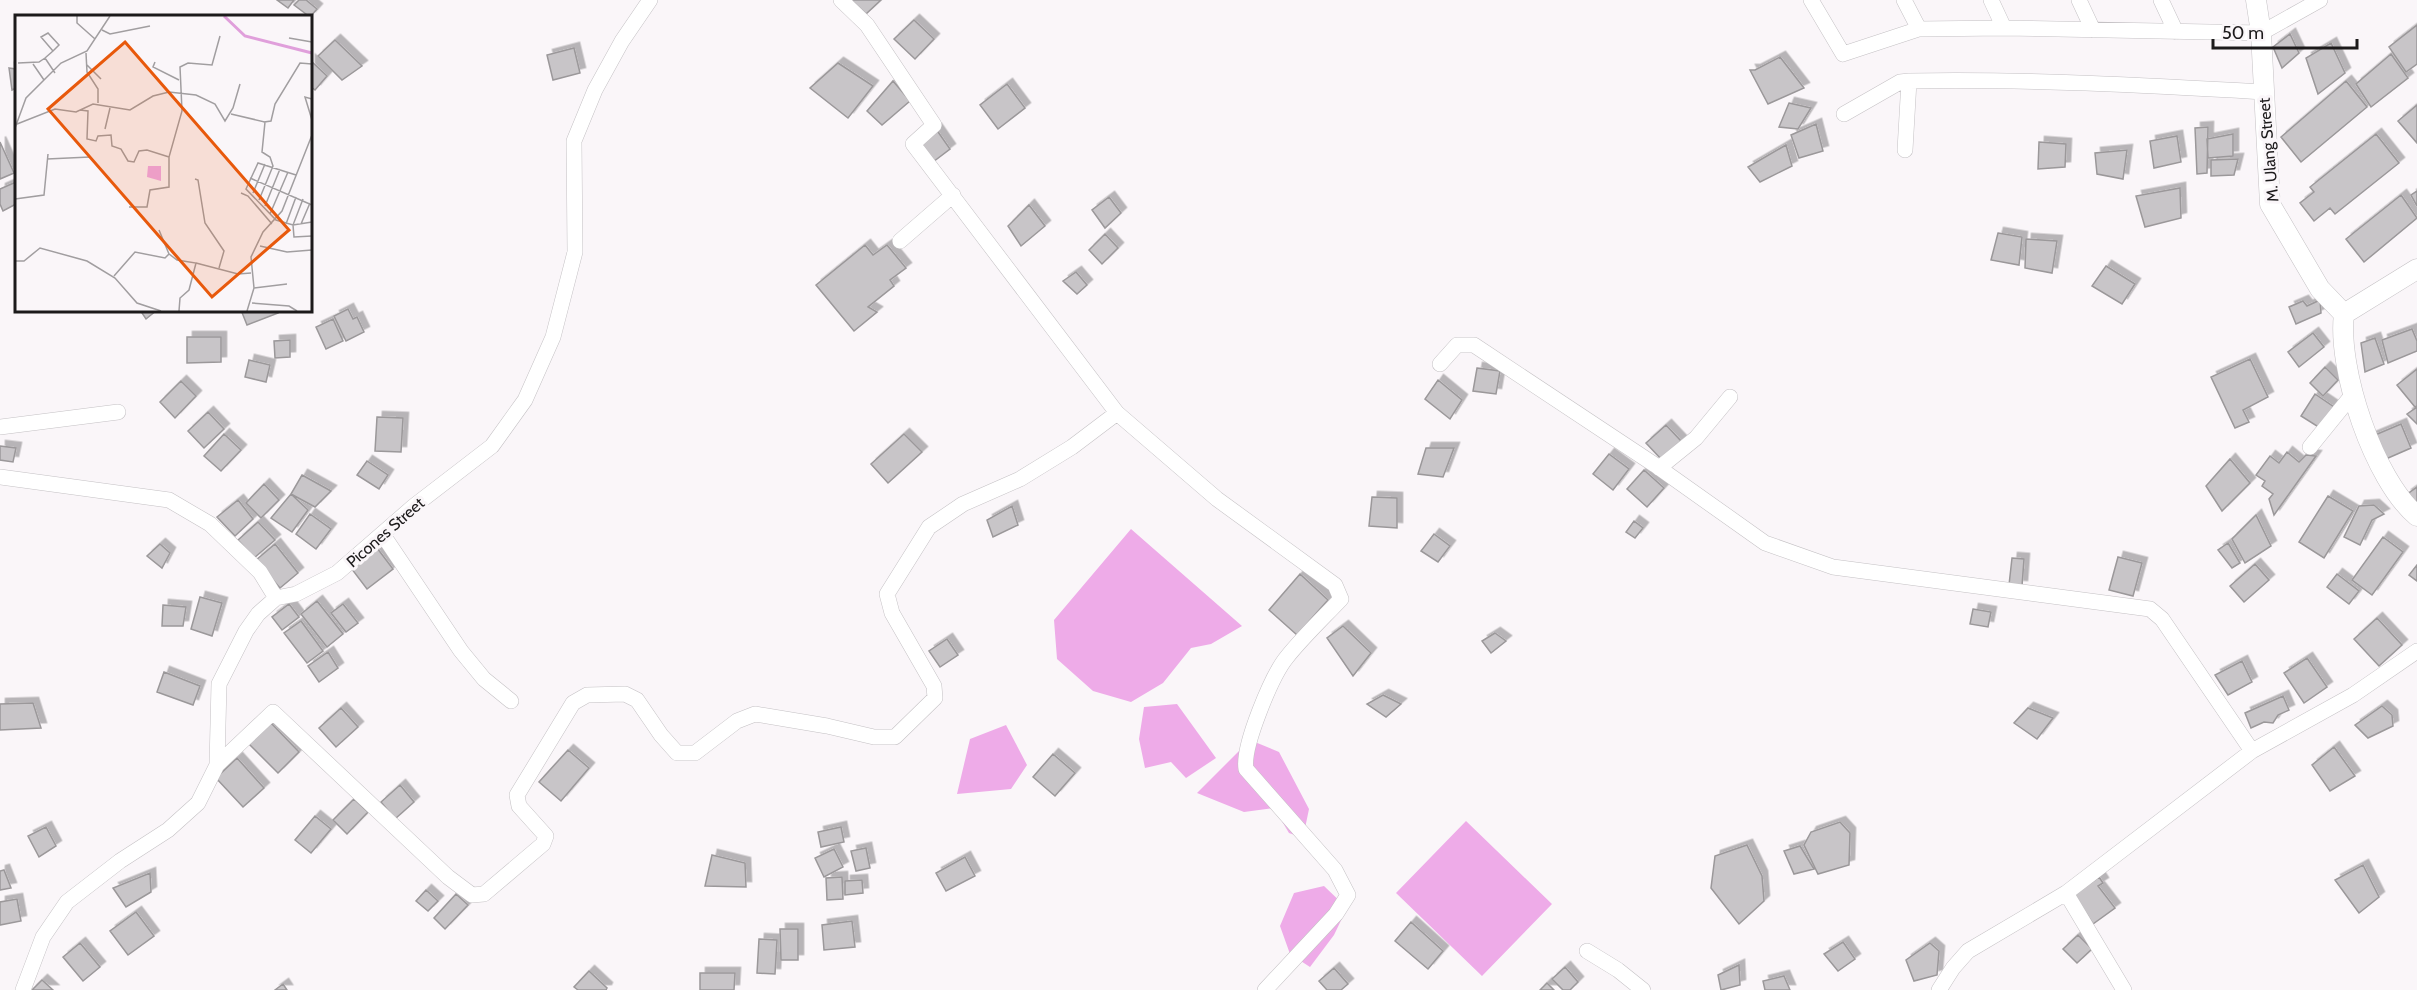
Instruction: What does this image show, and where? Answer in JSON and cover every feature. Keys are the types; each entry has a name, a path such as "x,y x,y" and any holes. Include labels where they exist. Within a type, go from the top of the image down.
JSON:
{"street":[{"name":"Picones Street","path":"23,990 43,937 67,902 120,861 168,830 198,803 217,765 219,684 246,631 258,614 276,598 296,594 337,573 414,506 492,446 525,400 553,337 575,252 574,141 595,90 622,41 650,0"},
{"path":"841,0 867,26 934,125 913,144 1117,413 1217,499 1335,585 1341,599 1285,659 1255,722 1245,761 1246,769 1335,870 1348,895 1336,914 1265,990"},
{"path":"1811,0 1843,54 1919,29 2004,28 2261,33 2320,0"},
{"path":"1904,0 1919,29"},
{"path":"1991,0 2004,28"},
{"path":"2079,0 2093,30"},
{"path":"2161,0 2176,32"},
{"name":"M. Ulang Street","path":"2256,0 2261,33 2270,204 2320,289 2344,314"},
{"path":"1844,114 1900,82 1909,81 2037,80 2263,92"},
{"path":"1905,150 1909,81"},
{"path":"900,241 953,195"},
{"path":"2417,269 2344,314 2342,330 2353,394 2370,449 2392,485 2417,516"},
{"path":"1440,364 1457,345 1474,345 1659,468 1765,543 1833,567 2150,609 2162,619 2252,751"},
{"path":"2310,447 2353,394"},
{"path":"1659,468 1696,438 1730,397"},
{"path":"0,427 118,412"},
{"path":"217,765 273,712 448,877 472,895 484,894 543,844 546,836 519,806 518,795 573,703 587,695 625,694 637,700 661,735 677,753 695,753 737,721 755,714 874,737 895,737 935,698 934,686 892,613 886,594 929,527 963,504 1029,474 1072,447 1117,413"},
{"path":"0,477 169,500 210,524 260,573 276,598"},
{"path":"383,535 461,651 484,679 511,701"},
{"path":"1939,990 1953,968 1968,951 2066,893 2252,751 2353,695 2417,651"},
{"path":"2066,893 2124,990"},
{"path":"1587,951 1618,970 1643,990"}],"shaded area":[{"path":"1131,529 1242,626 1211,644 1191,648 1163,683 1131,702 1093,691 1057,659 1054,620"},
{"path":"1177,704 1216,758 1186,778 1171,762 1145,768 1139,739 1144,707"},
{"path":"1006,725 1027,765 1011,789 957,794 970,739"},
{"path":"1250,740 1279,752 1309,809 1303,838 1289,833 1274,808 1244,812 1197,793"},
{"path":"1466,821 1552,904 1482,976 1396,893"},
{"path":"1324,886 1347,908 1334,935 1310,967 1290,954 1280,926 1294,893"}],"building":[{"path":"277,0 294,0 288,8"},
{"path":"299,0 306,0 317,9 312,15 307,15 294,5"},
{"path":"851,0 881,0 866,14"},
{"path":"914,20 934,39 915,59 894,39"},
{"path":"2417,25 2417,64 2406,72 2389,47"},
{"path":"2290,34 2299,53 2282,68 2273,47"},
{"path":"335,40 362,66 342,80 318,56"},
{"path":"2331,43 2345,73 2318,94 2306,58"},
{"path":"574,48 580,73 553,80 547,55"},
{"path":"2391,54 2408,78 2371,107 2356,84"},
{"path":"1780,57 1804,88 1768,104 1750,70 1755,70"},
{"path":"312,62 327,76 315,90 312,88"},
{"path":"838,63 873,86 848,118 810,88"},
{"path":"9,68 15,69 15,88 12,90"},
{"path":"893,81 910,101 882,125 867,111"},
{"path":"2346,81 2367,107 2301,162 2281,137"},
{"path":"1007,84 1025,108 998,129 980,105"},
{"path":"1789,103 1811,108 1798,129 1779,127"},
{"path":"2417,105 2417,143 2398,121"},
{"path":"1816,124 1823,151 1799,158 1791,135"},
{"path":"2208,127 2207,173 2197,174 2195,128"},
{"path":"936,129 950,149 933,162 920,141"},
{"path":"2233,134 2233,156 2208,158 2207,139"},
{"path":"2376,134 2399,163 2335,214 2330,208 2314,221 2300,203 2314,192 2310,187"},
{"path":"2177,136 2181,162 2154,168 2150,141"},
{"path":"0,142 14,173 0,179"},
{"path":"2039,142 2066,144 2065,167 2038,169"},
{"path":"1786,145 1792,166 1760,182 1748,167"},
{"path":"2127,150 2123,179 2097,174 2095,153"},
{"path":"2238,159 2234,175 2211,176 2211,160"},
{"path":"15,182 15,205 3,211 0,204 0,189"},
{"path":"2180,188 2181,218 2145,227 2136,196"},
{"path":"2417,191 2417,206 2411,195"},
{"path":"2401,195 2417,218 2364,262 2346,239"},
{"path":"1109,197 1121,213 1105,228 1092,210"},
{"path":"1029,205 1045,226 1021,246 1008,226"},
{"path":"1998,233 2022,237 2019,265 1991,260"},
{"path":"1105,234 1118,248 1102,264 1089,250"},
{"path":"2026,239 2057,241 2052,273 2025,268"},
{"path":"865,245 873,255 887,245 906,268 890,280 894,286 868,307 877,312 854,331 816,285"},
{"path":"2106,266 2135,284 2122,304 2092,286"},
{"path":"1076,272 1087,285 1077,294 1063,281"},
{"path":"2320,300 2321,313 2296,324 2289,307 2303,301 2307,306"},
{"path":"348,309 353,319 357,317 364,332 346,341 334,316"},
{"path":"141,312 155,312 146,319"},
{"path":"242,312 278,312 278,313 247,325"},
{"path":"333,319 343,341 326,349 316,327"},
{"path":"2412,329 2417,341 2417,351 2388,363 2382,340"},
{"path":"2313,333 2324,347 2299,367 2288,352"},
{"path":"187,337 221,337 221,362 187,363"},
{"path":"2375,338 2384,364 2365,372 2361,343"},
{"path":"290,340 290,357 275,358 274,341"},
{"path":"2250,359 2268,397 2243,410 2249,422 2235,428 2211,377"},
{"path":"249,360 270,365 266,382 245,377"},
{"path":"2325,367 2338,380 2323,396 2310,383"},
{"path":"1477,368 1500,371 1496,394 1473,391"},
{"path":"2417,369 2417,406 2415,407 2397,385"},
{"path":"1438,380 1462,400 1450,419 1425,399"},
{"path":"181,381 196,396 175,418 160,402"},
{"path":"2315,394 2334,407 2320,428 2301,416"},
{"path":"2417,407 2417,424 2407,414"},
{"path":"208,412 224,429 204,448 188,431"},
{"path":"377,417 403,418 401,452 375,451"},
{"path":"2401,424 2411,448 2379,462 2368,438"},
{"path":"1666,425 1681,441 1661,459 1646,443"},
{"path":"224,434 241,450 221,471 204,456"},
{"path":"904,434 922,452 888,483 871,464"},
{"path":"0,446 16,448 13,462 0,460"},
{"path":"1426,448 1454,448 1443,477 1418,474"},
{"path":"2287,452 2299,462 2306,455 2316,456 2274,515 2269,499 2273,494 2262,486 2265,481 2256,475 2270,456 2279,463"},
{"path":"1609,454 1629,469 1613,490 1593,474"},
{"path":"2230,459 2250,483 2222,511 2206,486"},
{"path":"367,461 388,475 379,489 357,475"},
{"path":"1644,470 1664,488 1647,507 1627,489"},
{"path":"302,475 331,491 315,507 291,494"},
{"path":"264,484 279,500 261,518 246,503"},
{"path":"2417,487 2417,510 2406,495"},
{"path":"291,494 308,510 292,532 271,518"},
{"path":"2328,496 2353,511 2324,558 2299,542"},
{"path":"1372,497 1397,498 1397,528 1369,526"},
{"path":"238,500 253,519 235,536 217,517"},
{"path":"2374,505 2384,514 2372,520 2360,545 2344,537 2359,506"},
{"path":"1012,506 1018,525 993,537 987,520"},
{"path":"310,514 331,529 316,549 296,534"},
{"path":"2256,515 2271,546 2245,563 2232,539"},
{"path":"1634,521 1643,528 1635,538 1626,532"},
{"path":"258,522 275,540 254,558 238,540"},
{"path":"1434,534 1450,546 1438,562 1421,551"},
{"path":"2383,537 2403,552 2372,595 2352,580"},
{"path":"2228,543 2240,563 2232,568 2218,550"},
{"path":"160,544 170,553 162,568 147,556"},
{"path":"275,544 298,573 280,588 256,560"},
{"path":"377,548 393,569 367,589 351,568"},
{"path":"2118,557 2142,563 2133,596 2109,590"},
{"path":"2012,558 2024,559 2022,586 2009,585"},
{"path":"2255,564 2269,580 2244,602 2230,586"},
{"path":"2417,565 2417,581 2409,575"},
{"path":"1300,574 1328,600 1297,635 1269,610"},
{"path":"2337,574 2359,591 2349,604 2327,587"},
{"path":"200,597 222,603 212,636 191,629"},
{"path":"317,601 343,634 327,647 301,614"},
{"path":"289,604 299,617 282,630 272,617"},
{"path":"343,604 358,623 346,632 331,613"},
{"path":"163,605 186,607 183,626 162,626"},
{"path":"1973,609 1991,612 1988,627 1970,624"},
{"path":"2377,618 2402,645 2379,666 2354,639"},
{"path":"301,621 323,651 307,663 284,633"},
{"path":"1343,626 1371,653 1353,676 1327,638"},
{"path":"1495,633 1506,641 1491,653 1482,641"},
{"path":"947,639 958,655 940,667 929,651"},
{"path":"328,652 338,668 319,682 308,666"},
{"path":"2307,658 2327,687 2304,703 2284,673"},
{"path":"2242,661 2252,682 2228,695 2215,675"},
{"path":"164,672 200,686 193,705 157,692"},
{"path":"1383,695 1401,704 1386,717 1367,704"},
{"path":"2283,696 2289,710 2278,715 2273,723 2264,722 2251,728 2245,713"},
{"path":"33,703 41,728 0,730 0,704"},
{"path":"2382,706 2392,715 2393,726 2368,738 2355,725"},
{"path":"341,708 358,727 336,747 319,728"},
{"path":"2028,708 2053,718 2037,739 2014,723"},
{"path":"271,723 299,752 278,773 249,744"},
{"path":"2334,747 2355,776 2330,791 2312,765"},
{"path":"568,750 589,768 561,801 539,782"},
{"path":"1053,754 1075,773 1055,796 1033,777"},
{"path":"237,758 264,788 243,807 216,778"},
{"path":"400,785 414,802 395,819 381,802"},
{"path":"354,799 368,812 347,834 333,820"},
{"path":"315,816 331,829 311,853 295,840"},
{"path":"1840,822 1850,833 1849,865 1818,874 1804,845 1811,832"},
{"path":"46,827 56,846 39,857 28,836"},
{"path":"841,827 844,842 821,847 818,832"},
{"path":"1747,845 1762,876 1764,901 1739,924 1711,888 1715,856"},
{"path":"1800,846 1814,869 1794,874 1784,851"},
{"path":"866,848 870,868 856,871 851,851"},
{"path":"834,849 843,867 824,877 815,858"},
{"path":"712,855 745,863 746,887 705,886"},
{"path":"965,857 975,876 946,891 936,873"},
{"path":"2363,865 2379,897 2359,913 2335,880"},
{"path":"4,870 11,888 0,890 0,871"},
{"path":"150,873 151,892 126,907 113,888"},
{"path":"842,877 843,899 827,900 826,878"},
{"path":"2099,877 2103,883 2098,886 2115,908 2093,924 2074,895"},
{"path":"862,880 863,893 845,895 845,881"},
{"path":"426,890 438,901 428,911 416,901"},
{"path":"456,894 468,905 445,929 434,918"},
{"path":"17,899 21,921 0,925 0,902"},
{"path":"136,912 154,936 128,955 110,931"},
{"path":"852,921 855,947 824,950 822,925"},
{"path":"1411,922 1443,951 1428,969 1395,941"},
{"path":"780,929 798,929 798,960 781,960"},
{"path":"2078,935 2092,949 2077,963 2063,949"},
{"path":"759,939 777,940 775,974 757,973"},
{"path":"1843,942 1855,959 1838,971 1824,954"},
{"path":"80,943 100,967 83,981 63,957"},
{"path":"1930,943 1939,951 1937,975 1914,981 1906,960"},
{"path":"1739,965 1740,985 1721,990 1718,975"},
{"path":"1565,967 1578,982 1570,990 1563,990 1552,979"},
{"path":"1334,968 1348,984 1341,990 1327,990 1319,981"},
{"path":"589,971 607,988 606,990 578,990 574,987"},
{"path":"700,973 735,973 734,990 700,990"},
{"path":"1784,976 1790,990 1765,990 1763,981"},
{"path":"42,980 53,990 32,990"},
{"path":"1547,983 1554,990 1540,990"},
{"path":"283,984 287,990 275,990"}]}
